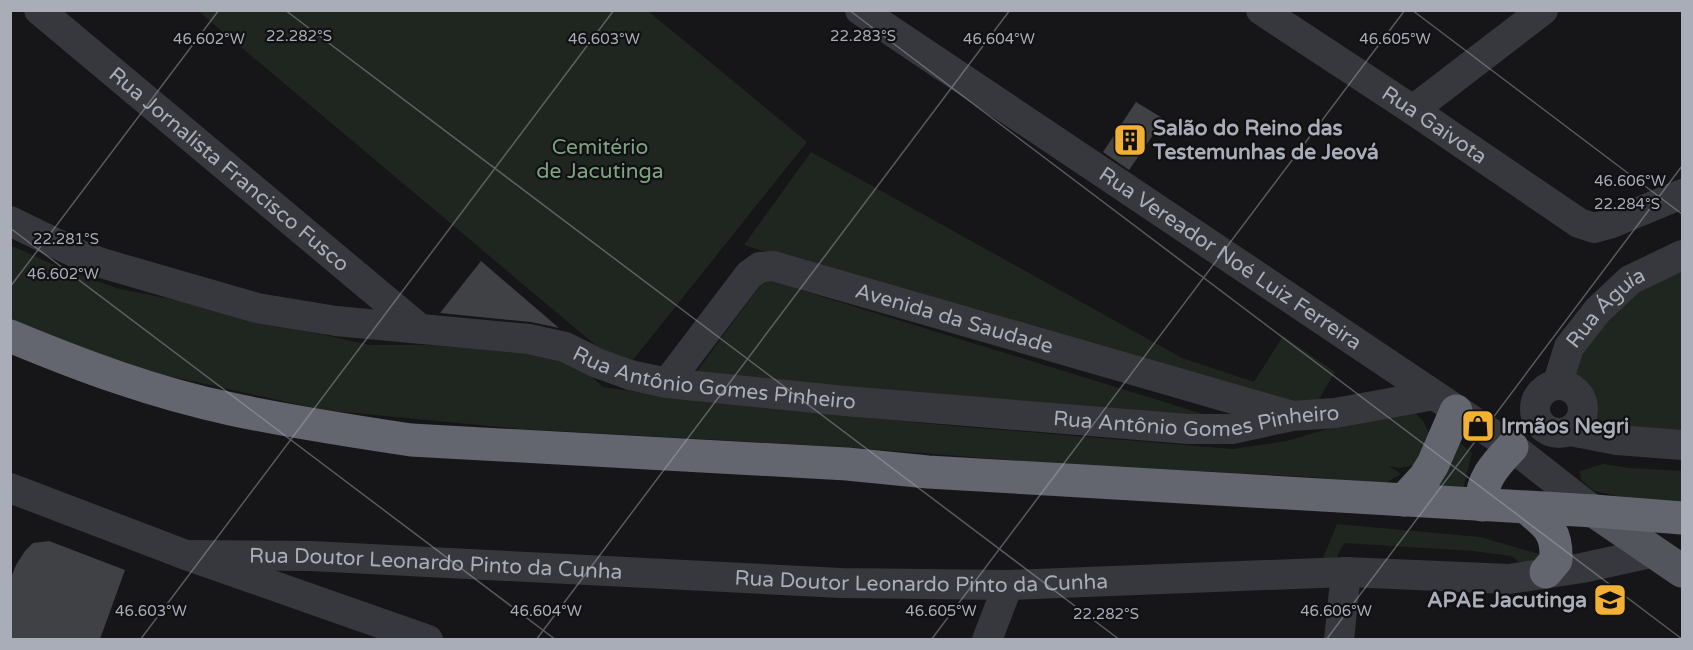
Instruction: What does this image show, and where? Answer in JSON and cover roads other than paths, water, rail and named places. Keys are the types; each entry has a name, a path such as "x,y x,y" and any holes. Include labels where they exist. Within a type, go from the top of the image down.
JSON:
{"highway":[{"path":"10,336 88,368 163,392 219,406 411,440 836,464 928,472 1683,518"},
{"path":"1404,500 1425,477 1433,464 1445,403"},
{"path":"1482,505 1481,495 1485,480 1493,467 1512,447"},
{"path":"1527,508 1545,525 1557,542 1556,560 1546,572"}],"main road":[{"path":"1594,511 1683,571"}],"street":[{"name":"Rua Jornalista Francisco Fusco","path":"39,10 418,328"},
{"name":"Rua Vereador Noé Luiz Ferreira","path":"860,10 1512,447 1594,511"},
{"name":"Rua Gaivota","path":"1261,10 1579,223 1594,228 1612,223 1683,194"},
{"path":"1413,110 1543,10"},
{"name":"Rua Antônio Gomes Pinheiro","path":"10,221 80,255 105,264 257,308 336,321 529,339 565,347 597,363 630,375 667,383 844,401 1188,429 1232,429 1292,416 1445,403"},
{"name":"Rua Águia","path":"1557,385 1569,347 1598,310 1630,280 1683,255"},
{"name":"Avenida da Saudade","path":"667,383 749,275 760,267 773,266 1292,416"},
{"path":"1512,447 1554,428 1579,424 1583,414 1582,403 1577,393 1568,387 1557,385 1546,389 1538,397 1535,408 1554,428 1617,440 1683,445"},
{"path":"1554,428 1558,481"},
{"path":"14,498 428,639"},
{"name":"Rua Doutor Leonardo Pinto da Cunha","path":"186,555 311,556 841,583 1008,585 1346,572 1509,579 1582,568 1655,552"},
{"path":"1339,639 1346,572"},
{"path":"987,639 1008,585"}],"place":[{"name":"Salão do Reino das Testemunhas de Jeová","path":"1130,140"},
{"name":"Irmãos Negri","path":"1478,426"},
{"name":"APAE Jacutinga","path":"1610,600"}],"park label":[{"name":"Cemitério de Jacutinga","path":"600,159"}]}
